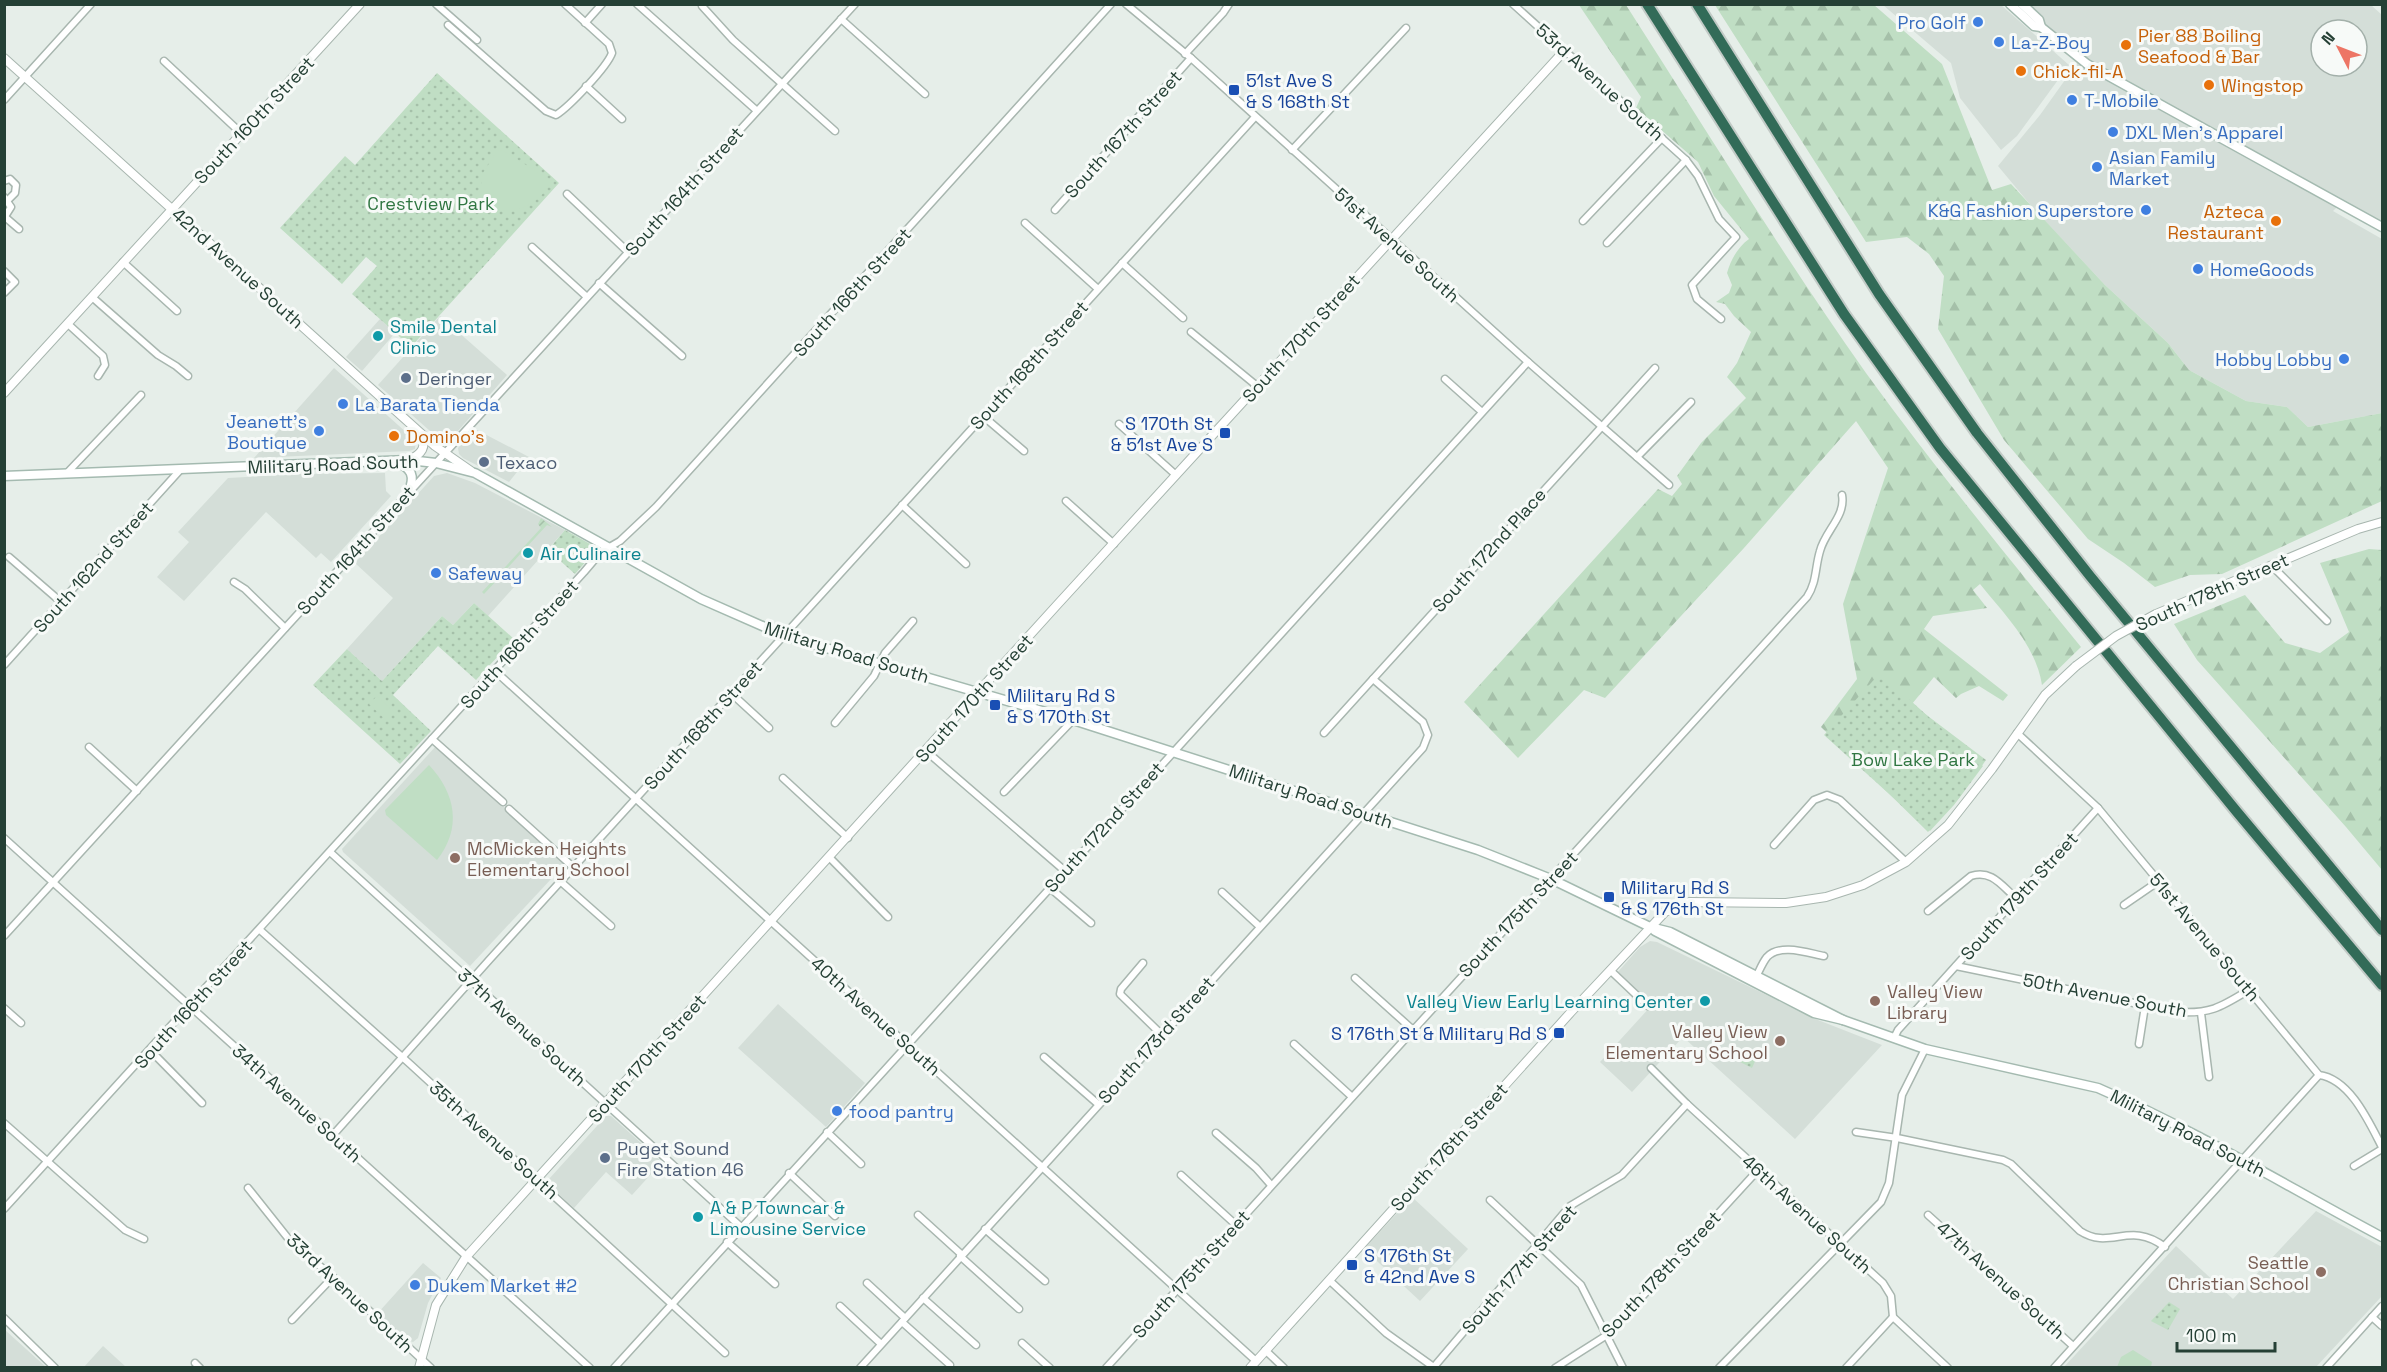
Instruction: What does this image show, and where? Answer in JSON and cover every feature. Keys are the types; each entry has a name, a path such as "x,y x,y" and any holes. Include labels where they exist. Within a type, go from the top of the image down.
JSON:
{"highway":[{"path":"1647,4 1844,314 1940,448 2237,812 2346,939 2382,985"},
{"path":"1697,4 1879,294 1977,433 2090,576 2382,930"}],"main road":[{"path":"2010,4 2034,26 2041,27 2087,64 2382,227"},
{"path":"2022,4 2039,20 2041,27"},
{"name":"Military Road South","path":"4,476 409,460 436,463 475,473 701,599 785,636 1072,720 1478,850 1551,879 1650,927 1660,935 1756,979 1814,1013 1843,1020 1925,1048 2098,1089 2166,1119 2243,1159 2382,1238"},
{"path":"393,461 407,467 412,472 409,491"}],"street":[{"path":"4,100 92,4"},
{"name":"South 160th Street","path":"4,393 360,4"},
{"path":"436,4 477,40"},
{"path":"448,25 540,106 550,114 556,115 564,110 611,57 612,49 565,4"},
{"path":"585,23 602,4"},
{"path":"637,4 756,111"},
{"name":"South 164th Street","path":"4,936 855,4"},
{"name":"South 166th Street","path":"4,1209 191,1007 598,554 620,541 656,507 1111,4"},
{"name":"51st Avenue South","path":"1126,4 1188,56 1528,362 1670,484"},
{"name":"South 167th Street","path":"1055,210 1188,56 1229,4"},
{"name":"53rd Avenue South","path":"1513,4 1686,160 1698,176 1719,219 1736,237 1692,285 1697,299 1721,319"},
{"path":"702,6 733,40 835,131"},
{"path":"841,19 925,94"},
{"path":"1292,150 1406,28"},
{"name":"South 170th Street","path":"419,1368 436,1305 466,1257 1565,50"},
{"name":"42nd Avenue South","path":"4,58 420,432 445,453 475,473"},
{"path":"164,61 242,134"},
{"path":"586,86 622,119"},
{"name":"South 168th Street","path":"333,1135 470,980 1255,117"},
{"path":"1583,221 1662,138"},
{"path":"1607,243 1686,160"},
{"path":"4,180 10,179 16,185 15,193 6,198 11,207 5,218 19,229"},
{"path":"567,194 628,252"},
{"name":"South 168th Street","path":"1025,223 1098,290"},
{"path":"532,248 587,297"},
{"path":"123,262 177,311"},
{"path":"1122,262 1184,318"},
{"path":"4,271 15,282 4,293"},
{"path":"599,283 682,356"},
{"path":"92,297 158,356 188,376"},
{"path":"68,324 103,356 105,365 98,376"},
{"path":"1191,332 1257,386"},
{"name":"South 172nd Street","path":"614,1368 789,1173 908,1045 954,991 1528,362"},
{"name":"South 172nd Place","path":"1324,733 1655,368"},
{"path":"1445,379 1482,412"},
{"path":"67,474 141,395"},
{"path":"1637,457 1691,402"},
{"path":"983,416 1023,451"},
{"path":"1119,424 1176,475"},
{"path":"409,460 418,456 423,450 424,440 420,432"},
{"name":"South 162nd Street","path":"4,664 181,469"},
{"name":"South 175th Street","path":"1106,1368 1412,1029 1808,597 1814,584 1821,546 1842,509 1842,495"},
{"path":"1066,501 1114,544"},
{"path":"902,505 966,564"},
{"name":"South 178th Street","path":"1650,927 1665,912 1689,903 1786,903 1826,897 1863,885 1906,862 1954,819 2045,695 2076,666 2116,636 2156,614 2358,529 2382,522"},
{"path":"9,557 61,602"},
{"path":"2272,566 2327,621"},
{"path":"234,582 245,589 285,628"},
{"path":"835,723 874,676 885,652 913,621"},
{"name":"40th Avenue South","path":"495,671 1176,1289 1253,1364"},
{"name":"South 173rd Street","path":"860,1368 1362,812 1423,748 1428,735 1423,722 1373,679"},
{"path":"732,694 769,728"},
{"path":"1004,792 1072,720"},
{"name":"51st Avenue South","path":"2017,733 2098,808 2319,1075 2329,1077 2356,1101 2382,1148"},
{"path":"432,739 503,802"},
{"path":"88,747 137,791"},
{"path":"926,751 1065,871"},
{"path":"783,778 848,838"},
{"path":"1774,845 1814,800 1827,795 1840,800 1906,862"},
{"name":"South 179th Street","path":"1894,1038 1898,1030 2098,808"},
{"path":"509,809 573,867"},
{"name":"34th Avenue South","path":"4,838 590,1368"},
{"name":"37th Avenue South","path":"330,852 741,1227"},
{"path":"830,858 888,917"},
{"path":"1928,911 1971,876 1979,873 1989,874 2016,898"},
{"path":"560,881 611,926"},
{"path":"2124,905 2158,881"},
{"path":"1050,888 1091,923"},
{"path":"1222,892 1259,926"},
{"name":"South 176th Street","path":"1253,1364 1650,927"},
{"name":"35th Avenue South","path":"260,930 537,1179 725,1353"},
{"path":"1756,979 1766,958 1777,951 1790,950 1824,956"},
{"path":"1143,963 1120,989 1120,994 1161,1035"},
{"name":"50th Avenue South","path":"1956,966 2177,1012 2201,1013 2223,1006 2249,990"},
{"path":"1610,970 1648,1005"},
{"path":"1355,978 1412,1029"},
{"path":"2139,1044 2145,1006"},
{"path":"4,1008 21,1023"},
{"path":"2201,1013 2209,1077"},
{"path":"1294,1044 1351,1096"},
{"path":"1719,1368 1840,1245 1887,1193 1902,1095 1925,1048"},
{"path":"151,1051 202,1102"},
{"path":"1044,1057 1098,1104"},
{"name":"46th Avenue South","path":"1651,1068 1687,1104 1883,1283 1891,1296 1893,1317"},
{"path":"2054,1368 2319,1075"},
{"name":"South 177th Street","path":"1434,1367 1570,1206 1622,1175 1687,1104"},
{"path":"4,1123 125,1230 144,1239"},
{"path":"827,1132 861,1164"},
{"path":"1856,1132 2003,1160 2011,1164 2088,1236 2102,1239 2136,1234 2154,1239 2165,1247"},
{"path":"1216,1133 1256,1168 1271,1185"},
{"path":"2354,1166 2382,1148"},
{"name":"South 178th Street","path":"1555,1368 1607,1335 1759,1169"},
{"path":"789,1173 835,1216"},
{"path":"1181,1175 1235,1224"},
{"name":"33rd Avenue South","path":"248,1188 291,1242 333,1277 431,1368"},
{"path":"1490,1200 1581,1285 1623,1368"},
{"path":"918,1215 1019,1309"},
{"name":"47th Avenue South","path":"1928,1215 2073,1346"},
{"path":"985,1229 1045,1281"},
{"path":"727,1242 775,1284"},
{"path":"292,1320 333,1277"},
{"path":"1329,1280 1386,1332 1434,1367"},
{"path":"867,1283 950,1365"},
{"path":"923,1298 976,1345"},
{"path":"840,1306 881,1344"},
{"path":"2326,1368 2382,1306"},
{"path":"1846,1368 1893,1317 1948,1368"},
{"path":"2372,1317 2382,1326"},
{"path":"4,1318 55,1368"},
{"path":"1022,1343 1050,1368"},
{"path":"1265,1350 1284,1368"}],"shaded area":[{"path":"1883,5 2001,5 2069,65 2017,136 2001,150 1960,98 1951,63"},
{"path":"2021,5 2371,5 2382,15 2382,227 2340,204 2333,211 2382,239 2382,413 2308,427 2287,407 2246,401 2189,370 2168,343 2105,285 2033,208 1998,166 2040,115 2080,59"},
{"path":"440,316 507,375 450,440 438,438 378,385"},
{"path":"380,319 395,333 362,371 346,357"},
{"path":"334,368 416,441 415,449 254,458"},
{"path":"475,429 529,457 509,482 459,454 458,448"},
{"path":"385,473 386,491 391,496 331,562 321,553 316,558 266,512 184,601 157,577 189,542 178,532 228,478"},
{"path":"447,473 475,483 565,530 488,616 474,603 453,625 442,616 382,681 347,649 393,598 355,563 434,476"},
{"name":"McMicken Heights Elementary School","path":"436,746 566,863 470,966 342,849"},
{"name":"Valley View Elementary School","path":"1650,941 1657,942 1818,1020 1882,1045 1795,1139 1683,1037 1632,1092 1600,1062 1651,1006 1616,974 1640,947"},
{"path":"778,1004 865,1083 826,1127 738,1048"},
{"path":"606,1116 611,1116 662,1162 632,1195 606,1172 574,1208 549,1185 549,1179"},
{"path":"1412,1197 1468,1249 1420,1301 1364,1249"},
{"name":"Seattle Christian School","path":"2316,1211 2382,1247 2382,1296 2316,1367 2063,1368 2176,1246 2233,1299"},
{"path":"423,1263 441,1278 428,1303 418,1338 413,1342 404,1339 377,1314"},
{"path":"5,1330 46,1367 5,1367"},
{"path":"103,1346 126,1367 84,1367"}],"green space":[{"path":"1579,5 1626,5 1774,236 1866,373 1999,546 2081,647 2042,685 2039,670 2026,643 1980,584 1973,590 1987,608 1933,616 1924,629 2008,695 2003,701 1979,686 1956,698 1934,677 1912,704 1986,760 1959,798 1928,832 1821,727 1857,679 1843,604 1888,468 1856,421 1744,548 1605,698 1584,690 1518,758 1464,702 1658,489 1672,496 1682,484 1677,476 1701,443 1746,398 1727,377 1737,363 1751,332 1725,304 1716,302 1729,293 1732,285 1727,273 1738,250 1749,239 1714,196 1698,162 1636,108 1641,97"},
{"path":"1715,5 1874,5 1942,64 1992,190 2011,184 2105,285 2168,343 2189,370 2246,401 2287,407 2308,427 2382,413 2382,501 2222,574 2190,575 2155,587 2088,539 2004,440 1938,329 1944,276 1929,254 1907,237 1866,242"},
{"name":"Crestview Park","path":"437,73 559,183 411,347 352,294 377,266 366,257 342,284 280,228 345,156 355,165"},
{"path":"502,150 552,181 545,191 529,205 501,211 478,206 483,173 497,151"},
{"path":"541,518 552,527 547,525 502,574 506,578 504,580 500,577 484,594 482,592 541,528 538,524"},
{"path":"565,530 592,545 596,550 575,574 548,550"},
{"path":"2369,549 2382,550 2382,870 2197,660 2174,624 2245,595 2285,643 2320,653 2349,632 2320,563"},
{"path":"474,603 514,639 476,680 438,646 393,695 431,731 400,764 313,685 347,649 382,681 442,616 453,625"},
{"name":"Bow Lake Park","path":"1880,673 1983,766 1954,805 1930,831 1824,735"},
{"path":"377,696 394,712 386,720 369,704"},
{"path":"429,765 445,788 452,811 453,824 450,836 437,860 386,815 385,810"},
{"path":"1743,1051 1757,1057 1752,1068 1738,1061"},
{"path":"2169,1302 2180,1309 2168,1330 2151,1321"},
{"path":"2133,1350 2152,1362 2151,1367 2117,1367 2121,1357"}],"place":[{"name":"Pro Golf","path":"1978,22"},
{"name":"La-Z-Boy","path":"1999,42"},
{"name":"Pier 88 Boiling Seafood & Bar","path":"2126,45"},
{"name":"Chick-fil-A","path":"2021,71"},
{"name":"Wingstop","path":"2209,85"},
{"name":"51st Ave S & S 168th St","path":"1234,90"},
{"name":"T-Mobile","path":"2072,100"},
{"name":"DXL Men's Apparel","path":"2113,132"},
{"name":"Asian Family Market","path":"2097,167"},
{"name":"K&G Fashion Superstore","path":"2146,210"},
{"name":"Azteca Restaurant","path":"2276,221"},
{"name":"HomeGoods","path":"2198,269"},
{"name":"Smile Dental Clinic","path":"378,336"},
{"name":"Hobby Lobby","path":"2344,359"},
{"name":"Deringer","path":"406,378"},
{"name":"La Barata Tienda","path":"343,404"},
{"name":"Jeanett's Boutique","path":"319,431"},
{"name":"S 170th St & 51st Ave S","path":"1225,433"},
{"name":"Domino's","path":"394,436"},
{"name":"Texaco","path":"484,462"},
{"name":"Air Culinaire","path":"528,553"},
{"name":"Safeway","path":"436,573"},
{"name":"Military Rd S & S 170th St","path":"995,705"},
{"name":"McMicken Heights Elementary School","path":"455,858"},
{"name":"Military Rd S & S 176th St","path":"1609,897"},
{"name":"Valley View Early Learning Center","path":"1705,1001"},
{"name":"Valley View Library","path":"1875,1001"},
{"name":"S 176th St & Military Rd S","path":"1559,1033"},
{"name":"Valley View Elementary School","path":"1780,1041"},
{"name":"food pantry","path":"837,1111"},
{"name":"Puget Sound Fire Station 46","path":"605,1158"},
{"name":"A & P Towncar & Limousine Service","path":"698,1217"},
{"name":"S 176th St & 42nd Ave S","path":"1352,1265"},
{"name":"Seattle Christian School","path":"2321,1272"},
{"name":"Dukem Market #2","path":"415,1285"}]}
